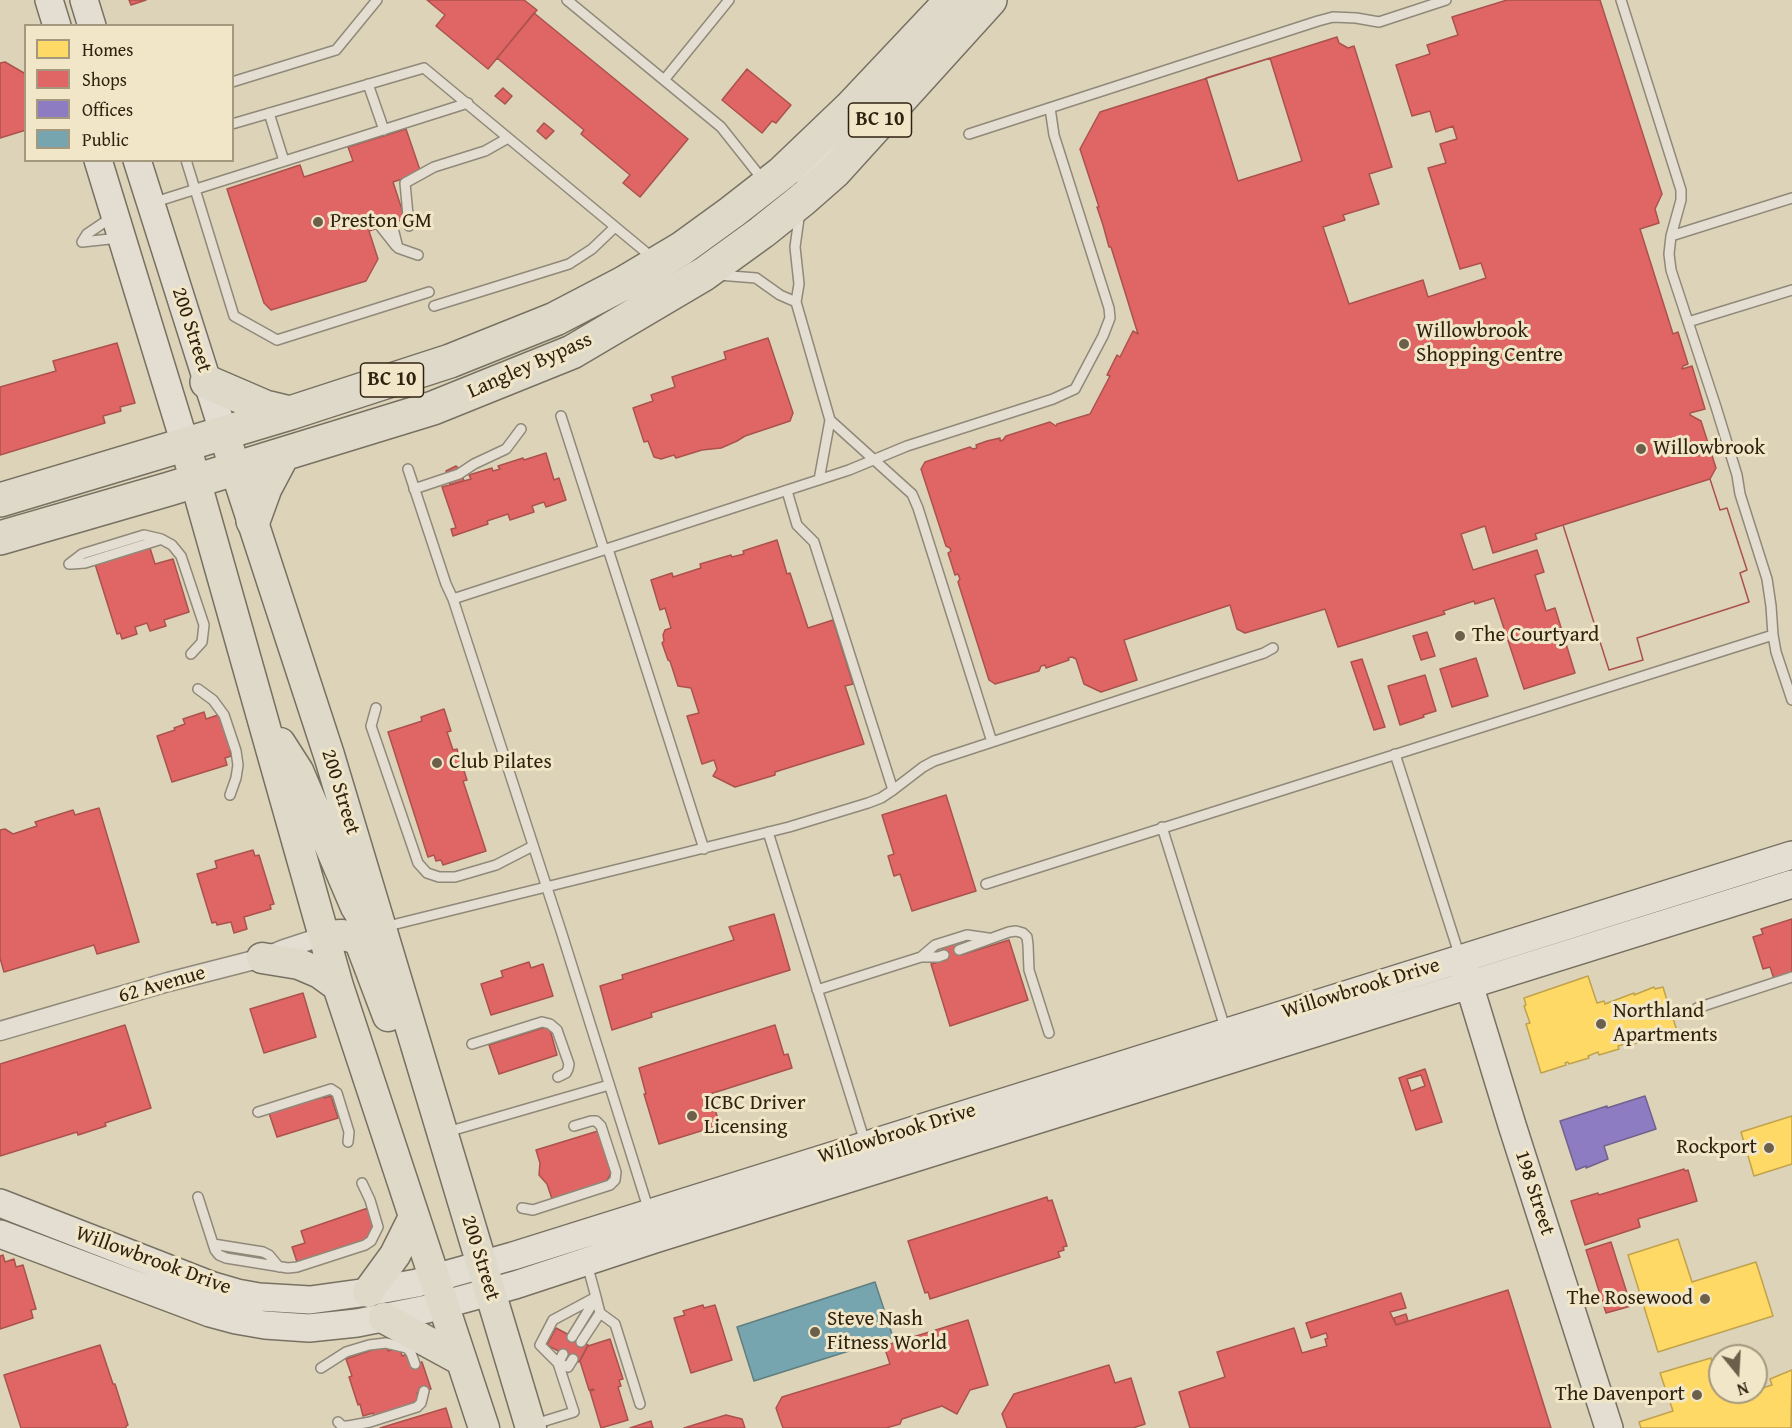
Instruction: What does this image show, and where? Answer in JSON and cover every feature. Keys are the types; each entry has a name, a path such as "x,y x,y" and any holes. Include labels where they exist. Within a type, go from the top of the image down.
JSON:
{"highway":[{"name":"Langley Bypass","path":"0,500 224,434 450,361 555,318 624,283 767,191 850,108 952,0"},
{"name":"Langley Bypass","path":"0,538 434,408 572,352 704,274 763,226 802,200 834,171 871,119 990,0"},
{"path":"207,382 265,407 290,413"},
{"path":"253,520 283,454"}],"main road":[{"path":"49,0 56,24"},
{"path":"84,0 91,24"},
{"name":"200 Street","path":"99,162 196,481 338,986 484,1426"},
{"name":"200 Street","path":"138,162 329,755 530,1427"},
{"path":"262,715 298,771 362,918 381,928"},
{"name":"Willowbrook Drive","path":"486,1278 586,1261 862,1160 1230,1044 1461,958 1792,855"},
{"name":"Willowbrook Drive","path":"1230,1044 1469,984 1792,884"},
{"path":"324,936 342,934 360,942 400,1048 442,1134"},
{"path":"262,958 306,966 338,986"},
{"name":"198 Street","path":"1461,958 1609,1428"},
{"name":"Willowbrook Drive","path":"0,1234 210,1313 236,1320 265,1325 309,1328 345,1325 384,1318 439,1292 486,1278 650,1213 862,1160"},
{"name":"Willowbrook Drive","path":"0,1203 213,1286 237,1293 310,1300 368,1292 439,1292"},
{"path":"368,1292 395,1255 414,1217"},
{"path":"384,1318 461,1360"}],"street":[{"name":"62 Avenue","path":"0,1031 168,982 262,958 324,936"}],"lane":[{"path":"234,81 336,50 377,0"},
{"path":"567,0 721,128 767,191 807,172 871,119"},
{"path":"664,80 729,0"},
{"path":"969,134 1318,21 1333,17 1379,22 1446,0"},
{"path":"1621,0 1681,190 1681,200 1671,236 1671,270 1732,459 1740,494 1767,579 1776,652 1792,700"},
{"path":"234,123 424,68 658,263"},
{"path":"368,84 384,130"},
{"path":"150,203 284,161 363,140 384,130 468,103"},
{"path":"453,599 787,491 875,460 907,446 1066,395 1075,389 1110,318 1109,308 1054,135 1050,108"},
{"path":"269,114 284,161"},
{"path":"409,226 405,183 434,166 485,151 508,138"},
{"path":"187,162 234,316 277,340 429,292"},
{"path":"1671,236 1792,198"},
{"path":"802,200 795,247 799,284 796,302 830,420 819,480"},
{"path":"392,224 398,248"},
{"path":"381,227 398,248 417,255"},
{"path":"434,306 568,264 592,249 615,227"},
{"path":"704,274 756,278 780,295 796,302"},
{"path":"1688,322 1792,290"},
{"path":"561,416 704,849"},
{"path":"830,420 912,494 992,742"},
{"path":"414,489 459,474 506,449 521,429"},
{"path":"408,469 453,599 650,1213"},
{"path":"787,491 797,525 814,542 894,790"},
{"path":"69,564 82,554 144,535 161,539 172,545 181,556 204,626 202,642 191,654"},
{"path":"986,884 1773,634"},
{"path":"381,928 704,849 868,803 894,790 928,764 1264,653 1273,648"},
{"path":"198,689 213,700 224,715 236,751 238,765 230,795"},
{"path":"376,708 371,726 418,863 427,873 439,877 455,877 496,865 533,846"},
{"path":"1395,754 1461,958"},
{"path":"1162,827 1230,1044"},
{"path":"768,832 817,990 862,1160"},
{"path":"959,950 988,938 1017,931 1023,933 1027,937 1029,970 1049,1033"},
{"path":"921,957 935,945 967,935 988,938"},
{"path":"817,990 921,957 944,955"},
{"path":"1697,1008 1792,977"},
{"path":"472,1044 542,1023 550,1024 557,1030 569,1064 566,1073 558,1077"},
{"path":"442,1134 609,1085"},
{"path":"258,1112 331,1089 337,1094 349,1132 348,1142"},
{"path":"522,1208 533,1210 610,1185 615,1180 616,1172 601,1126 596,1121 574,1126"},
{"path":"198,1197 213,1244 219,1255 226,1258 297,1267 371,1241 378,1227 362,1183"},
{"path":"586,1261 600,1312 615,1324 640,1404"},
{"path":"572,1337 596,1297"},
{"path":"573,1359 568,1367 558,1363 540,1345 553,1320 596,1297"},
{"path":"581,1342 600,1312"},
{"path":"321,1368 346,1352 386,1343 407,1348 415,1364"},
{"path":"530,1427 574,1412 558,1363 563,1354"},
{"path":"338,1422 342,1426 370,1422 417,1407 421,1403 424,1391"}],"building: Homes":[{"name":"Northland Apartments","path":"1588,976 1597,1003 1604,1001 1605,1004 1654,987 1655,989 1663,987 1669,1007 1667,1007 1668,1013 1671,1012 1677,1031 1653,1038 1652,1036 1649,1037 1650,1039 1630,1045 1629,1043 1618,1046 1619,1049 1599,1055 1598,1052 1588,1056 1589,1058 1569,1064 1568,1062 1565,1063 1566,1065 1541,1073 1526,1024 1530,1023 1524,1006 1526,1005 1524,998"},
{"name":"Rockport","path":"1792,1116 1792,1164 1754,1176 1741,1132"},
{"name":"The Rosewood","path":"1678,1239 1692,1282 1756,1262 1773,1316 1658,1352 1628,1255"},
{"name":"The Davenport","path":"1708,1359 1708,1404 1768,1404 1768,1386 1772,1385 1770,1379 1792,1370 1791,1428 1641,1428 1639,1422 1673,1411 1660,1373"}],"building: Shops":[{"path":"129,0 146,0 131,5"},
{"path":"427,0 524,0 537,10 488,69 436,26 445,15"},
{"name":"Willowbrook Shopping Centre","path":"1507,0 1600,0 1662,194 1655,209 1659,223 1640,229 1673,334 1678,332 1688,364 1682,369 1692,366 1705,409 1690,413 1690,415 1701,421 1716,468 1710,479 1720,510 1727,508 1747,570 1740,573 1749,602 1637,638 1643,660 1609,670 1563,525 1535,534 1537,539 1493,553 1485,526 1461,534 1473,570 1537,550 1544,572 1535,575 1546,611 1555,608 1575,673 1524,689 1494,598 1475,604 1474,601 1443,611 1445,614 1338,647 1325,609 1245,633 1237,629 1230,605 1124,640 1137,680 1101,692 1084,684 1076,659 1072,657 1046,668 1045,665 1041,666 1039,671 995,684 989,680 958,582 960,579 958,574 955,575 948,553 951,551 946,546 921,469 925,462 970,447 977,448 976,445 987,441 1000,438 1000,441 1006,436 1050,422 1056,426 1090,414 1110,376 1107,375 1117,355 1120,357 1133,331 1138,334 1080,149 1100,112 1337,37 1339,43 1348,48 1354,46 1392,167 1369,174 1379,204 1343,215 1345,220 1323,227 1349,304 1423,280 1428,297 1486,278 1481,263 1460,269 1428,168 1446,163 1440,144 1457,139 1453,126 1436,132 1430,111 1412,116 1396,65 1430,54 1427,45 1458,35 1452,17"},
{"path":"534,13 688,139 640,197 623,183 630,175 581,134 584,130 497,58"},
{"path":"1270,58 1302,161 1238,181 1206,78"},
{"path":"5,62 24,73 24,131 0,138 0,63"},
{"path":"747,69 791,105 776,123 772,121 762,133 722,100"},
{"path":"503,88 512,96 505,104 495,96"},
{"path":"544,123 554,131 546,139 537,131"},
{"name":"Preston GM","path":"406,129 421,173 393,182 405,219 369,231 378,259 366,281 271,310 264,303 227,189 300,165 304,177 353,161 348,147"},
{"path":"768,338 793,413 790,421 745,436 721,448 702,450 676,458 674,455 661,459 654,457 648,441 644,442 633,408 653,401 651,395 675,387 672,377 726,359 724,352"},
{"path":"117,343 135,403 120,407 121,411 103,416 105,423 0,455 0,387 56,371 53,361"},
{"path":"546,453 554,480 559,478 566,500 546,507 544,502 532,506 534,512 510,520 508,514 487,521 488,524 453,536 451,529 456,528 442,487 471,479 469,475 492,468 493,471 500,469 498,466"},
{"path":"456,466 460,469 464,481 450,485 446,471"},
{"path":"1710,479 1720,510 1727,508 1747,570 1740,573 1749,602 1637,638 1643,660 1609,670 1563,525"},
{"path":"777,540 787,574 790,573 808,628 833,620 853,684 845,686 864,744 735,787 713,776 717,769 714,760 702,764 687,716 699,713 691,688 678,686 668,660 662,643 665,630 671,628 665,608 660,610 651,580 672,573 673,577 701,568 700,564 731,555 732,557 744,554 743,551"},
{"path":"118,545 121,556 150,548 155,564 173,559 189,612 164,620 166,626 150,631 147,623 135,627 137,634 122,639 120,633 117,634 95,564 111,559 107,548"},
{"path":"1427,632 1435,656 1421,660 1413,636"},
{"path":"1476,658 1488,696 1452,707 1440,669"},
{"path":"1362,659 1385,727 1374,730 1351,662"},
{"path":"1425,675 1436,711 1400,725 1388,686"},
{"path":"444,709 451,731 447,732 453,750 457,749 467,780 463,781 486,851 443,865 441,860 436,861 434,855 428,857 388,732 422,721 421,717"},
{"path":"204,712 206,719 221,714 233,750 230,751 231,756 225,758 227,765 172,782 157,736 185,724 183,719"},
{"path":"946,795 976,891 912,911 900,874 894,876 888,856 894,854 882,815"},
{"path":"99,808 139,942 97,954 94,945 4,972 0,958 0,830 5,829 13,834 37,826 35,822 73,810 75,815"},
{"path":"253,850 255,856 259,855 274,904 270,905 271,909 244,917 247,929 234,933 231,922 217,925 216,922 212,923 197,874 217,868 215,861"},
{"path":"774,914 790,970 651,1013 652,1017 612,1030 600,986 623,979 622,975 734,940 729,927"},
{"path":"1792,919 1792,973 1774,979 1770,967 1763,969 1753,937 1763,934 1761,929"},
{"path":"956,940 961,955 1009,940 1028,1000 950,1026 931,964 946,960 941,945"},
{"path":"529,962 531,968 543,964 553,996 491,1015 481,984 503,977 501,971"},
{"path":"303,993 316,1037 264,1053 250,1009"},
{"path":"125,1025 151,1108 105,1123 106,1126 78,1135 77,1132 0,1156 0,1064"},
{"path":"775,1025 784,1055 788,1054 792,1068 710,1094 720,1125 659,1144 639,1068"},
{"path":"549,1026 557,1055 499,1074 489,1045"},
{"path":"1425,1069 1442,1122 1416,1130 1399,1078"},
{"path":"1421,1075 1425,1086 1411,1091 1407,1079"},
{"path":"323,1096 324,1098 331,1096 338,1118 277,1137 269,1113"},
{"path":"598,1131 611,1173 606,1182 552,1199 547,1184 539,1175 540,1163 536,1150"},
{"path":"1684,1169 1688,1170 1697,1201 1638,1219 1640,1227 1585,1245 1571,1201 1598,1193 1599,1195"},
{"path":"1047,1197 1048,1201 1052,1200 1067,1246 1058,1252 1060,1257 930,1299 928,1292 925,1293 908,1241"},
{"path":"368,1208 374,1228 368,1240 297,1262 292,1247 305,1243 301,1231"},
{"path":"1611,1242 1631,1306 1606,1313 1586,1250"},
{"path":"3,1255 5,1262 14,1259 16,1267 23,1265 36,1309 31,1310 33,1318 0,1329 0,1256"},
{"path":"1508,1290 1551,1428 1190,1428 1179,1392 1225,1377 1217,1352 1294,1328 1302,1353 1327,1346 1326,1333 1311,1338 1306,1323 1401,1293 1406,1308 1390,1312 1396,1325"},
{"path":"703,1305 704,1308 715,1305 732,1360 691,1373 674,1318 685,1315 683,1311"},
{"path":"1406,1314 1408,1321 1396,1325 1394,1318"},
{"path":"968,1320 988,1385 970,1390 957,1414 942,1406 902,1419 900,1424 886,1428 783,1428 776,1408 782,1397 890,1364 884,1346"},
{"path":"556,1328 588,1345 579,1362 547,1345"},
{"path":"610,1339 623,1379 619,1380 621,1386 618,1387 628,1420 601,1428 590,1391 594,1390 589,1390 580,1361 588,1346"},
{"path":"100,1345 128,1425 126,1428 21,1428 4,1375"},
{"path":"386,1345 388,1351 400,1347 402,1356 408,1354 411,1365 422,1362 431,1389 417,1393 420,1400 414,1402 415,1405 374,1417 373,1413 363,1416 349,1377 352,1376 346,1359"},
{"path":"1109,1365 1115,1383 1131,1378 1145,1424 1133,1428 1007,1428 1002,1414 1014,1394"},
{"path":"446,1408 452,1428 380,1428"},
{"path":"726,1415 742,1419 745,1428 684,1428"},
{"path":"651,1421 653,1428 630,1428"}],"building: Offices":[{"path":"1645,1096 1656,1129 1604,1146 1608,1159 1576,1170 1560,1121"}],"building: Public":[{"name":"Steve Nash Fitness World","path":"875,1282 893,1337 754,1381 737,1327"}],"place":[{"name":"Preston GM","path":"318,222"},
{"name":"Willowbrook Shopping Centre","path":"1404,344"},
{"name":"Willowbrook","path":"1641,449"},
{"name":"The Courtyard","path":"1460,636"},
{"name":"Club Pilates","path":"437,763"},
{"name":"Northland Apartments","path":"1601,1024"},
{"name":"ICBC Driver Licensing","path":"692,1116"},
{"name":"Rockport","path":"1769,1148"},
{"name":"The Rosewood","path":"1705,1299"},
{"name":"Steve Nash Fitness World","path":"815,1332"},
{"name":"The Davenport","path":"1697,1395"}]}
